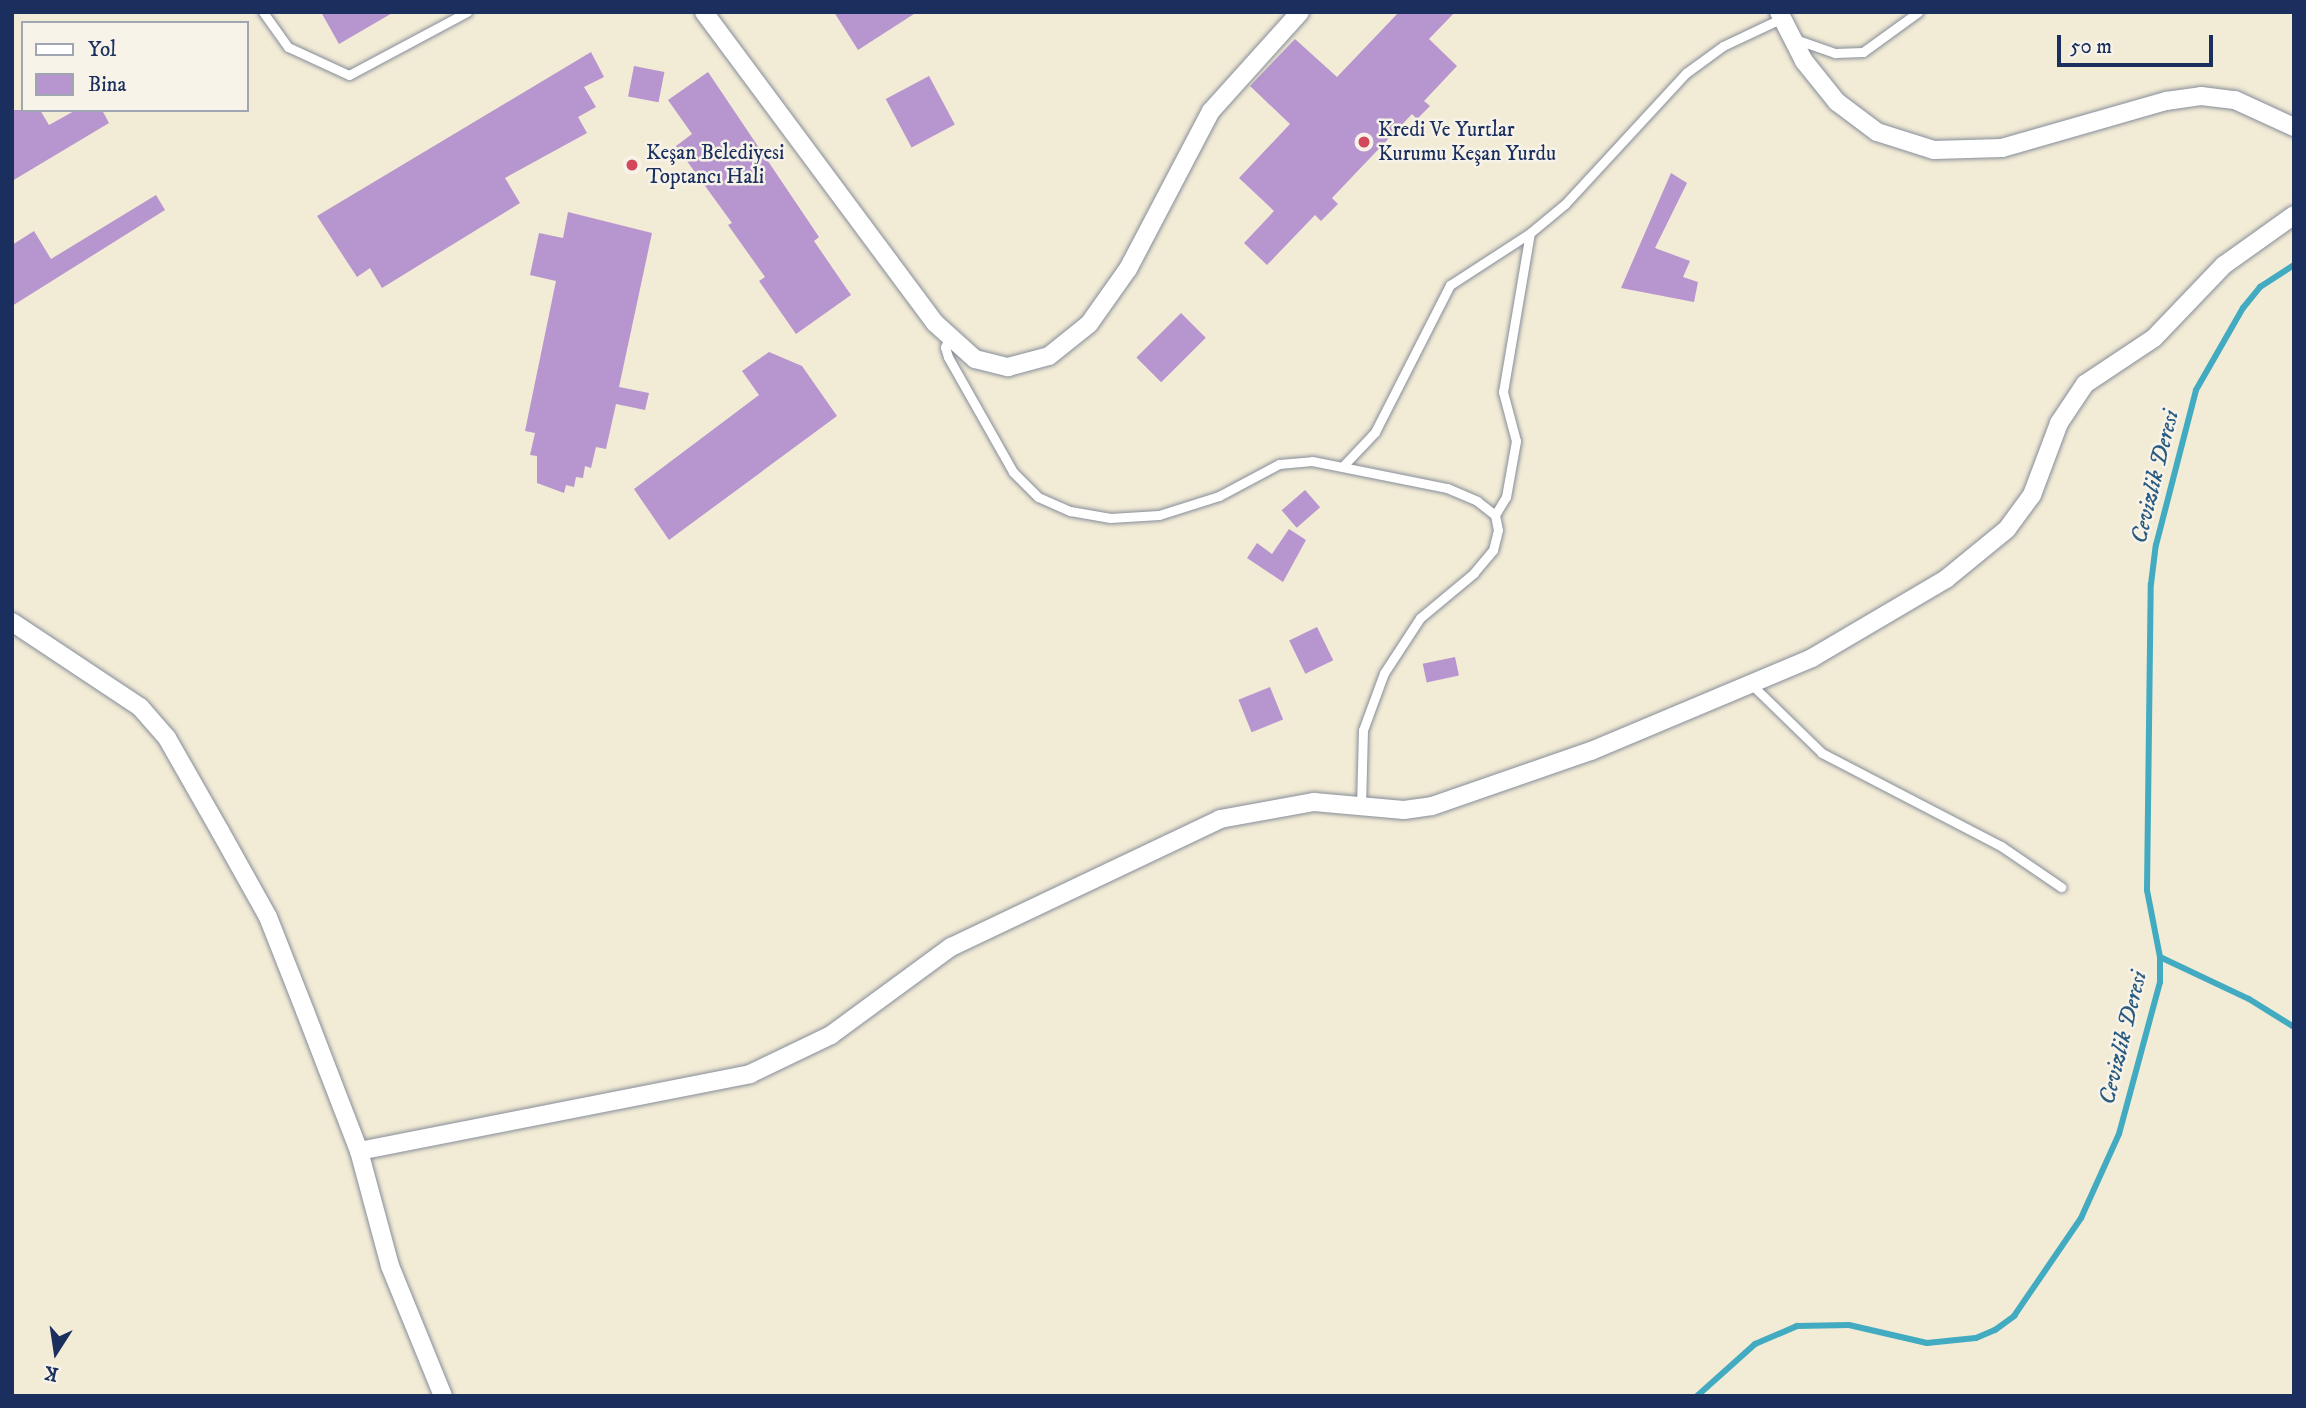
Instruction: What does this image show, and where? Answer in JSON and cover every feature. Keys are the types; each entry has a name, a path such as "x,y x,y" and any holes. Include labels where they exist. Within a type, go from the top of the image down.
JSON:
{"street":[{"path":"704,12 949,338 975,359 1008,367 1036,362 1071,342 1128,269 1211,111 1300,12"},
{"path":"1780,15 1812,71 1855,117 1904,144 1934,150 2002,148 2166,101 2201,96 2235,100 2294,127"},
{"path":"359,1152 750,1074 831,1035 940,953 1168,841 1220,819 1314,802 1361,807 1419,808 1467,795 1591,751 1812,658 1929,590 2007,529 2032,495 2059,423 2085,384 2154,338 2224,265 2294,215"},
{"path":"12,622 127,694 167,738 268,918 359,1152 390,1266 443,1396"}],"lane":[{"path":"263,12 288,47 349,75 467,12"},
{"path":"1791,38 1835,53 1863,52 1918,12"},
{"path":"1343,466 1375,432 1450,285 1530,233 1587,182 1686,73 1732,40 1780,15"},
{"path":"1495,515 1506,497 1516,441 1503,393 1530,233"},
{"path":"949,338 945,347 948,357 1013,472 1038,496 1070,511 1111,518 1159,515 1219,496 1279,464 1312,461 1447,488 1477,501 1495,515 1498,530 1493,550 1474,573 1426,610 1384,674 1363,730 1361,807"},
{"path":"1750,683 1822,753 1990,840 2061,887"}],"building":[{"path":"321,12 394,12 339,44"},
{"path":"834,12 917,12 858,50"},
{"name":"Kredi Ve Yurtlar Kurumu Keşan Yurdu","path":"1399,12 1455,12 1429,39 1457,66 1424,101 1430,106 1417,119 1412,114 1332,198 1338,204 1321,221 1315,215 1267,265 1244,243 1274,211 1239,178 1290,124 1250,86 1295,39 1337,77"},
{"path":"591,52 604,77 584,87 596,107 578,117 587,133 505,178 520,203 382,288 370,268 357,277 317,216"},
{"path":"634,66 664,72 659,102 628,96"},
{"path":"708,72 819,237 814,241 851,295 796,334 759,281 765,277 728,225 732,223 676,146 692,134 668,100"},
{"path":"929,76 955,125 912,148 886,99"},
{"path":"12,110 41,112 49,125 72,112 103,112 109,123 12,181"},
{"path":"1671,173 1687,183 1655,248 1690,261 1683,277 1698,282 1694,302 1621,288"},
{"path":"156,195 165,210 12,306 12,245 34,231 51,259"},
{"path":"568,212 652,233 619,387 649,393 645,410 616,404 606,449 596,447 591,468 585,466 583,478 576,477 574,487 566,485 564,493 537,483 537,456 530,455 535,433 525,431 556,281 530,275 539,233 563,238"},
{"path":"1181,313 1206,338 1161,382 1136,358"},
{"path":"769,352 802,366 837,416 669,540 634,489 759,395 742,371"},
{"path":"1305,490 1320,507 1297,528 1282,510"},
{"path":"1289,529 1306,540 1283,582 1247,558 1257,543 1272,554"},
{"path":"1317,627 1333,660 1305,674 1289,641"},
{"path":"1455,657 1459,676 1427,682 1423,664"},
{"path":"1270,687 1283,719 1252,732 1238,700"}],"waterway":[{"name":"Cevizlik Deresi","path":"1697,1396 1755,1344 1797,1326 1849,1325 1927,1343 1976,1338 1995,1330 2014,1316 2081,1218 2119,1134 2160,982 2160,957 2147,890 2151,584 2156,545 2196,390 2243,308 2260,287 2294,265"},
{"path":"2160,957 2249,999 2294,1027"}],"place":[{"name":"Kredi Ve Yurtlar Kurumu Keşan Yurdu","path":"1364,142"},
{"name":"Keşan Belediyesi Toptancı Hali","path":"632,165"}]}
